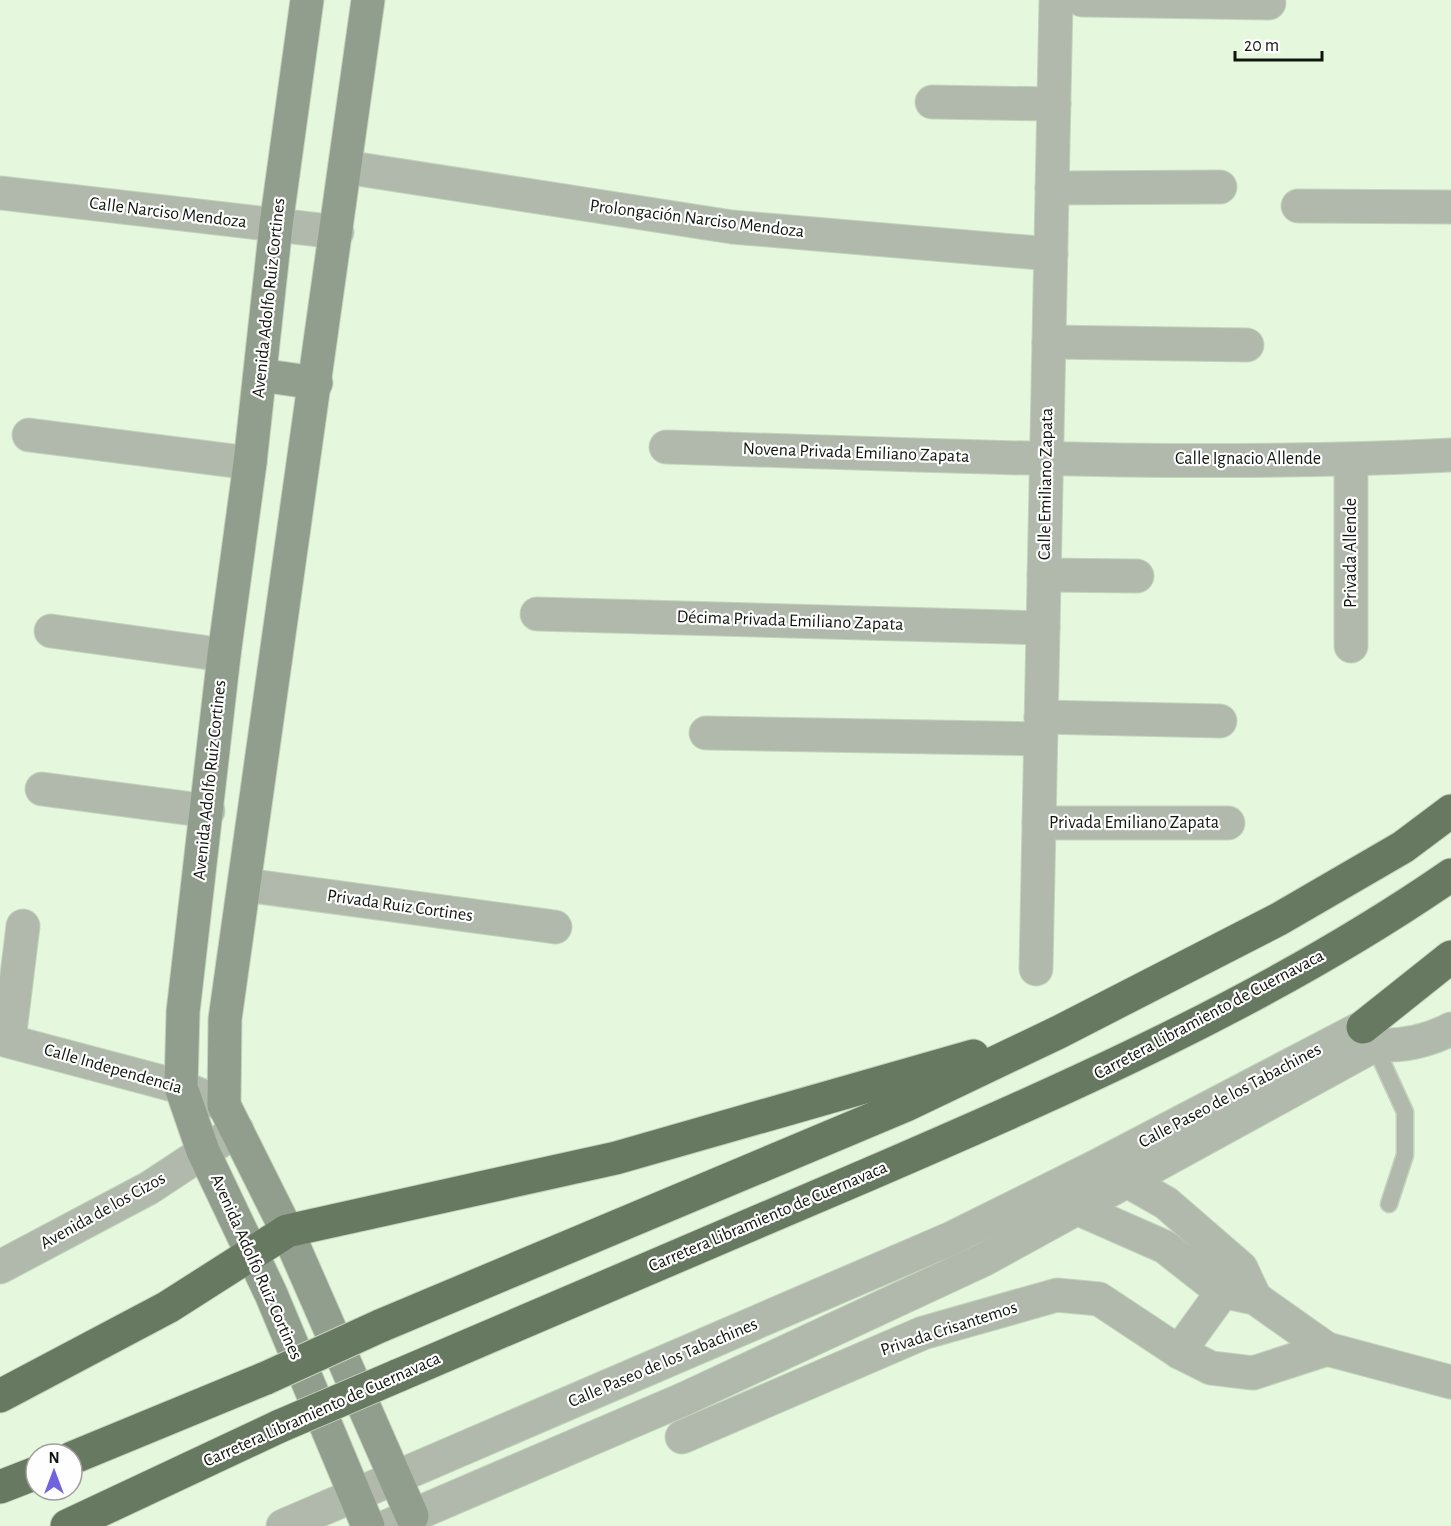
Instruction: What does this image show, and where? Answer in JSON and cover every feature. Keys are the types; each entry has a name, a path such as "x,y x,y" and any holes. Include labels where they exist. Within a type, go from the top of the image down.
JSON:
{"highway":[{"path":"84,1453 266,1378 380,1326 906,1105 1059,1032 1279,919 1403,847 1451,811"},
{"name":"Carretera Libramiento de Cuernavaca","path":"67,1526 280,1426 1076,1085 1293,975 1407,905 1451,875"},
{"path":"1369,1036 1451,957"},
{"path":"0,1396 168,1307 287,1231 616,1158 1059,1032"},
{"path":"0,1487 24,1478"}],"street":[{"name":"Avenida Adolfo Ruiz Cortines","path":"307,0 276,225 250,463 224,655 208,811 183,1012 181,1087 203,1151 252,1252 368,1526"},
{"path":"368,0 225,1019 230,1118 287,1231 395,1478 400,1521"},
{"name":"Calle Emiliano Zapata","path":"1036,969 1056,0"},
{"path":"1082,0 1269,3"},
{"path":"932,102 1054,104"},
{"name":"Prolongación Narciso Mendoza","path":"345,167 732,227 1051,254"},
{"path":"1052,188 1220,187"},
{"name":"Calle Narciso Mendoza","path":"0,193 337,232"},
{"path":"1298,206 1451,207"},
{"path":"1049,342 1247,345"},
{"path":"260,375 316,383"},
{"path":"29,435 250,463"},
{"name":"Novena Privada Emiliano Zapata","path":"666,447 1046,458"},
{"name":"Calle Ignacio Allende","path":"1046,458 1351,460 1451,455"},
{"name":"Privada Allende","path":"1351,460 1351,645"},
{"path":"1044,575 1137,576"},
{"name":"Décima Privada Emiliano Zapata","path":"537,614 1043,628"},
{"path":"51,631 224,655"},
{"path":"706,733 1040,728 1220,721"},
{"path":"42,789 208,811"},
{"name":"Privada Emiliano Zapata","path":"1039,823 1228,823"},
{"name":"Privada Ruiz Cortines","path":"245,885 555,927"},
{"path":"4,1040 23,926"},
{"path":"183,1012 225,1019"},
{"path":"1369,1036 1402,1046 1423,1041 1451,1029"},
{"name":"Calle Paseo de los Tabachines","path":"283,1526 952,1238 1369,1036"},
{"name":"Calle Paseo de los Tabachines","path":"400,1521 684,1399 983,1260 1131,1181 1369,1036"},
{"name":"Calle Independencia","path":"4,1040 181,1087 230,1118"},
{"name":"Avenida de los Cizos","path":"0,1267 103,1215 149,1188 203,1151 230,1118"},
{"path":"1097,1166 1131,1181 1166,1203 1231,1280"},
{"path":"1041,1194 1165,1247 1231,1280 1327,1348 1451,1382"},
{"path":"1179,1352 1231,1280"},
{"name":"Privada Crisantemos","path":"682,1437 924,1333 1057,1295 1099,1299 1179,1352 1210,1368 1253,1373 1327,1348"}],"lane":[{"path":"1369,1036 1406,1112 1406,1155 1389,1204"}]}
